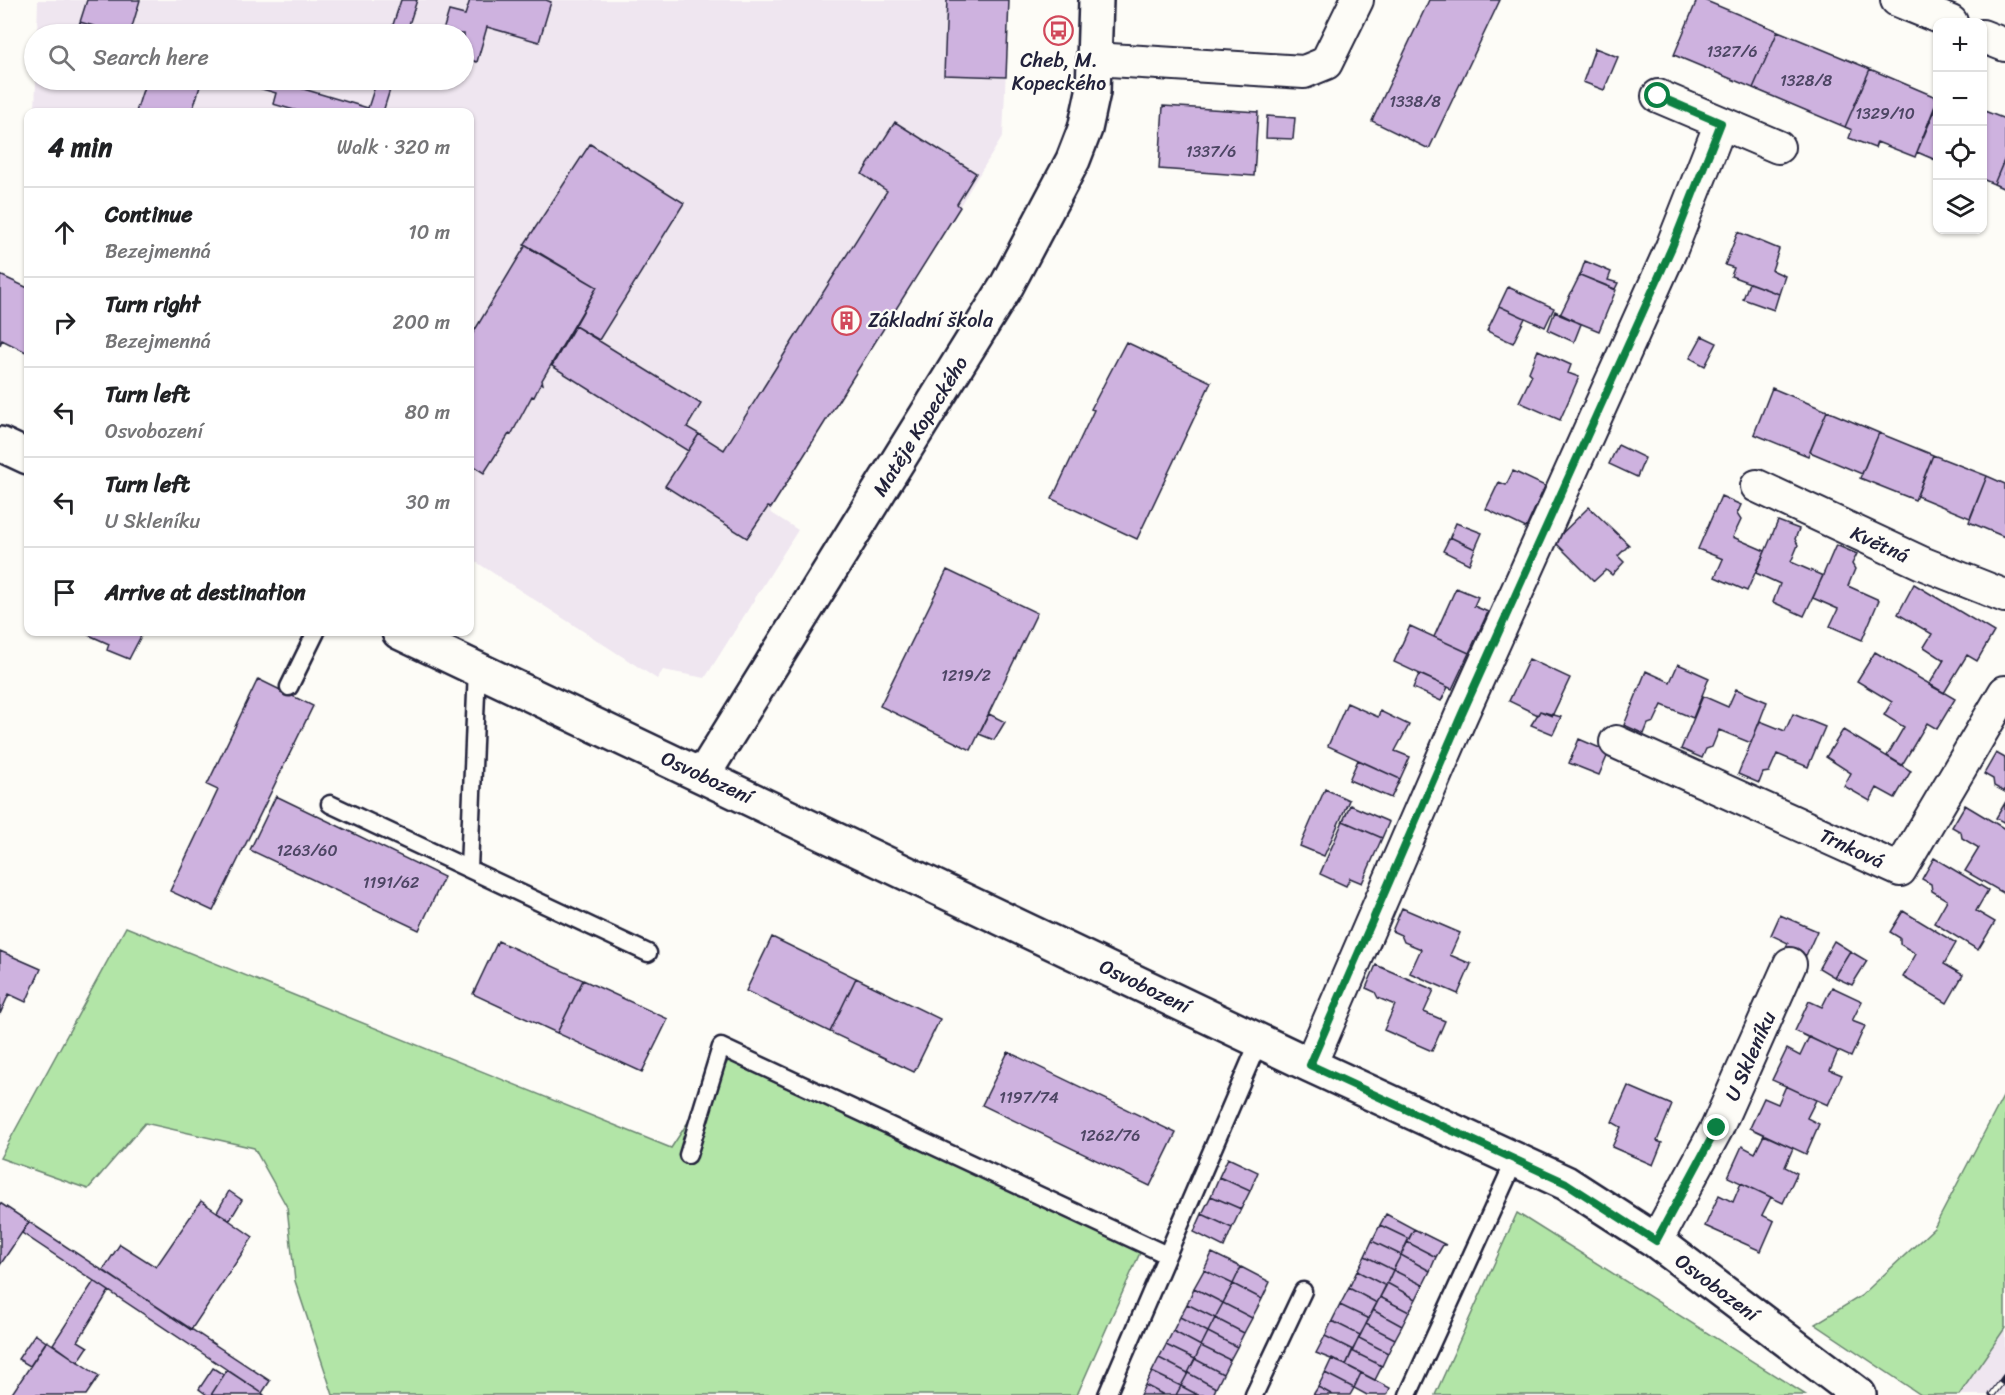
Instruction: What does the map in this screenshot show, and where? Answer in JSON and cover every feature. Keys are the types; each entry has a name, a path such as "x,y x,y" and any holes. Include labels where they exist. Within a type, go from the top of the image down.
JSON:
{"street":[{"name":"Matěje Kopeckého","path":"703,775 1007,285 1077,150 1093,92 1096,0"},
{"path":"1094,59 1304,72 1326,63 1357,0"},
{"path":"1897,0 1941,18"},
{"path":"1987,38 2005,45"},
{"path":"1658,96 1778,147"},
{"path":"1310,1065 1466,705 1672,247 1721,123"},
{"path":"0,444 24,455"},
{"name":"Květná","path":"1757,486 1924,564 2005,596"},
{"name":"Osvobození","path":"408,636 1259,1041 1566,1183 1656,1241 1859,1395"},
{"name":"Trnková","path":"1616,742 1900,870 2005,692"},
{"name":"U Skleníku","path":"1656,1241 1717,1128 1790,964"}],"lane":[{"path":"289,687 314,636"},
{"path":"469,869 477,668"},
{"path":"330,804 648,953"},
{"path":"1107,1395 1259,1041"},
{"path":"688,1155 721,1047 1167,1256"},
{"path":"1408,1395 1515,1160"},
{"path":"1254,1395 1303,1291"}],"shaded area":[{"path":"38,0 1009,0 1003,136 770,512 798,530 705,678 663,670 657,679 474,561 474,108 35,108 36,90 474,90 474,24 37,24"},
{"path":"2005,1328 2005,1395 1959,1395"}],"green space":[{"path":"126,927 671,1148 736,1049 1147,1237 1077,1395 333,1395 295,1281 287,1207 254,1148 145,1123 88,1189 0,1158"},
{"path":"2005,1093 2005,1328 1959,1395 1921,1395 1815,1324 1861,1296 1934,1228"},
{"path":"1517,1213 1806,1395 1435,1395"}],"building":[{"path":"87,0 140,0 133,24 80,22"},
{"path":"401,0 417,0 409,24 393,24"},
{"path":"470,0 546,0 551,2 539,42 487,27 477,62 474,61 474,24 445,24 449,11 465,15"},
{"path":"947,0 1009,0 1006,77 944,75"},
{"path":"1429,0 1500,0 1429,149 1372,121"},
{"path":"1697,0 1704,0 1778,31 1753,88 1674,55"},
{"path":"1778,31 1870,69 1845,127 1753,88"},
{"path":"1595,48 1618,57 1604,90 1583,82"},
{"path":"1870,69 1933,96 1933,111 1915,157 1877,142 1875,148 1849,138 1852,130 1845,127"},
{"path":"143,90 199,90 193,108 137,108"},
{"path":"265,90 307,90 368,108 287,108 273,104 276,93"},
{"path":"374,90 390,90 384,108 368,108"},
{"path":"1163,106 1258,112 1254,176 1159,169"},
{"path":"1987,112 2005,119 2005,158 1994,184 1987,181"},
{"path":"1933,115 1933,159 1917,152"},
{"path":"1267,116 1295,118 1293,139 1266,138"},
{"name":"Základní škola","path":"895,122 976,173 957,204 960,207 771,508 768,507 747,538 665,486 699,434 724,450 887,191 862,174"},
{"path":"590,144 684,203 599,340 575,326 597,287 524,245"},
{"path":"2005,158 2005,189 1994,184"},
{"path":"1738,232 1779,249 1772,270 1785,276 1779,294 1731,276 1734,268 1725,265"},
{"path":"526,245 597,287 542,380 543,384 541,383 534,397 532,396 511,435 509,434 484,473 474,467 474,331"},
{"path":"1585,261 1611,272 1608,280 1618,283 1615,289 1580,275"},
{"path":"0,275 24,286 24,351 2,340 0,345"},
{"path":"1580,275 1616,290 1599,331 1560,315"},
{"path":"1749,283 1779,294 1774,310 1743,299"},
{"path":"1508,287 1554,308 1545,327 1499,306"},
{"path":"1499,306 1525,318 1513,343 1487,331"},
{"path":"1555,311 1581,324 1574,342 1548,330"},
{"path":"575,326 701,404 687,427 699,434 688,451 552,366"},
{"path":"1702,336 1717,343 1705,366 1690,358"},
{"path":"1126,342 1211,382 1137,539 1052,499 1094,410 1091,409"},
{"path":"1538,350 1571,365 1568,373 1579,377 1560,420 1519,402 1532,375 1529,372"},
{"path":"1772,388 1827,411 1808,456 1754,434"},
{"path":"1827,411 1879,433 1862,474 1810,452"},
{"path":"1879,433 1933,455 1915,500 1860,478"},
{"path":"1618,445 1645,458 1637,477 1609,464"},
{"path":"1933,455 1987,476 1970,518 1917,496"},
{"path":"1513,471 1545,486 1526,528 1486,509 1499,482 1506,485"},
{"path":"1987,476 2005,484 2005,537 1969,522"},
{"path":"1721,496 1741,505 1737,514 1741,520 1733,537 1765,551 1747,591 1715,577 1723,559 1698,549"},
{"path":"1589,507 1629,545 1618,556 1624,562 1612,575 1606,570 1594,581 1554,541"},
{"path":"1778,521 1799,529 1795,539 1798,545 1791,562 1823,576 1804,616 1773,602 1780,584 1756,573"},
{"path":"1456,523 1482,533 1475,549 1450,537"},
{"path":"1450,537 1475,549 1469,564 1443,551"},
{"path":"1836,545 1857,554 1852,564 1855,569 1848,586 1879,600 1862,640 1830,626 1838,609 1813,598"},
{"path":"947,570 1037,613 971,750 880,706"},
{"path":"1914,584 1994,632 1977,661 1967,655 1944,693 1929,685 1944,660 1924,647 1932,634 1898,614"},
{"path":"1456,588 1478,597 1474,606 1488,612 1469,653 1434,637"},
{"path":"1410,626 1469,653 1452,689 1394,662"},
{"path":"91,636 141,636 129,659 107,650 109,644"},
{"path":"1875,652 1955,699 1937,729 1927,723 1902,765 1887,756 1904,727 1884,715 1892,702 1857,681"},
{"path":"1529,659 1570,678 1552,716 1540,711 1538,715 1509,701"},
{"path":"1678,664 1709,678 1693,718 1662,705 1654,722 1648,724 1644,734 1624,725 1646,671 1670,682"},
{"path":"1419,674 1448,687 1441,701 1413,688"},
{"path":"258,679 313,706 213,911 170,891 218,790 207,785"},
{"path":"1736,689 1767,702 1751,743 1719,730 1712,747 1706,749 1702,758 1681,749 1703,696 1728,707"},
{"path":"1347,703 1378,717 1380,711 1409,725 1395,751 1410,757 1400,779 1328,746"},
{"path":"1540,711 1561,717 1553,734 1531,725"},
{"path":"989,714 1005,722 994,740 979,734"},
{"path":"1793,714 1825,727 1808,767 1777,754 1769,772 1763,773 1759,783 1738,774 1760,721 1785,731"},
{"path":"1843,730 1911,771 1895,798 1877,788 1870,801 1844,786 1851,773 1826,757"},
{"path":"1579,739 1609,752 1599,775 1569,763"},
{"path":"1996,753 2005,758 2005,792 1994,786 1993,779 1984,774"},
{"path":"1358,760 1400,779 1391,798 1349,780"},
{"path":"1325,789 1349,800 1324,856 1300,846"},
{"path":"276,796 444,877 419,930 250,850"},
{"path":"2005,803 2005,823 1996,818"},
{"path":"1350,805 1389,822 1382,838 1343,821"},
{"path":"1965,805 2005,829 2005,894 1965,871 1979,848 1962,838 1961,832 1952,827"},
{"path":"1343,821 1382,838 1362,883 1350,878 1346,886 1320,874"},
{"path":"1934,858 1988,890 1976,911 1995,922 1978,950 1934,923 1947,900 1932,891 1931,884 1922,879"},
{"path":"1402,908 1460,933 1450,955 1471,964 1458,994 1410,973 1421,949 1404,942 1401,935 1392,931"},
{"path":"1903,911 1956,943 1944,964 1963,975 1947,1003 1903,977 1916,954 1900,944 1900,938 1890,932"},
{"path":"1780,915 1817,931 1804,960 1784,951 1788,943 1771,935"},
{"path":"772,937 856,978 830,1032 746,991"},
{"path":"498,941 583,980 557,1033 473,994"},
{"path":"1834,941 1850,951 1834,977 1819,968"},
{"path":"0,951 41,969 26,1002 9,994 0,1014"},
{"path":"1850,951 1867,961 1852,985 1834,977"},
{"path":"1376,965 1434,990 1424,1012 1445,1021 1432,1051 1384,1030 1395,1005 1378,998 1375,992 1366,988"},
{"path":"856,978 940,1019 914,1072 830,1032"},
{"path":"583,980 668,1019 642,1072 557,1033"},
{"path":"1832,987 1862,1001 1852,1021 1865,1026 1851,1057 1795,1031 1809,1001 1822,1007"},
{"path":"1809,1037 1838,1051 1830,1070 1842,1075 1828,1105 1772,1080 1787,1049 1800,1056"},
{"path":"1008,1052 1176,1133 1150,1186 982,1105"},
{"path":"1628,1086 1672,1105 1657,1141 1662,1143 1653,1165 1612,1147 1621,1127 1612,1122"},
{"path":"1786,1086 1816,1100 1807,1118 1819,1124 1806,1154 1750,1128 1764,1098 1778,1104"},
{"path":"1764,1135 1793,1148 1785,1167 1797,1173 1783,1203 1728,1177 1742,1146 1755,1153"},
{"path":"1228,1158 1258,1172 1250,1191 1219,1177"},
{"path":"1219,1177 1250,1191 1241,1209 1211,1196"},
{"path":"1741,1183 1771,1197 1762,1215 1774,1221 1761,1251 1705,1226 1719,1195 1733,1202"},
{"path":"229,1191 242,1200 230,1220 217,1212"},
{"path":"1211,1196 1241,1209 1232,1228 1202,1214"},
{"path":"201,1201 253,1237 191,1330 103,1270 120,1244 156,1267"},
{"path":"0,1203 29,1222 0,1265"},
{"path":"1202,1214 1232,1228 1224,1247 1194,1232"},
{"path":"1386,1214 1414,1229 1409,1239 1380,1225"},
{"path":"29,1222 270,1381 262,1393 22,1233"},
{"path":"1380,1225 1409,1239 1401,1255 1372,1241"},
{"path":"1414,1229 1446,1245 1443,1245 1436,1257 1407,1242"},
{"path":"1372,1241 1401,1255 1393,1270 1365,1256"},
{"path":"1407,1242 1436,1257 1430,1271 1401,1255"},
{"path":"1212,1253 1241,1267 1233,1284 1204,1270"},
{"path":"1401,1255 1430,1271 1423,1285 1393,1270"},
{"path":"1365,1256 1393,1270 1386,1286 1357,1271"},
{"path":"1241,1267 1270,1282 1262,1299 1233,1284"},
{"path":"1204,1270 1233,1284 1223,1303 1194,1288"},
{"path":"1393,1270 1423,1285 1416,1299 1387,1283"},
{"path":"1357,1271 1386,1286 1377,1303 1349,1288"},
{"path":"94,1281 109,1291 78,1341 88,1347 78,1362 53,1344"},
{"path":"1387,1283 1416,1299 1409,1312 1380,1297"},
{"path":"1233,1284 1262,1299 1252,1318 1223,1303"},
{"path":"1194,1288 1223,1303 1215,1318 1187,1304"},
{"path":"1349,1288 1377,1303 1369,1319 1340,1305"},
{"path":"1380,1297 1409,1312 1402,1326 1373,1310"},
{"path":"1223,1303 1252,1318 1244,1333 1215,1318"},
{"path":"1187,1304 1215,1318 1208,1332 1180,1317"},
{"path":"1340,1305 1369,1319 1360,1335 1332,1321"},
{"path":"1373,1310 1402,1326 1395,1339 1366,1324"},
{"path":"1180,1317 1208,1332 1201,1346 1173,1331"},
{"path":"1215,1318 1244,1333 1237,1347 1208,1332"},
{"path":"1332,1321 1360,1335 1353,1350 1325,1336"},
{"path":"1366,1324 1395,1339 1388,1353 1359,1338"},
{"path":"1173,1331 1201,1346 1195,1359 1166,1345"},
{"path":"1208,1332 1237,1347 1230,1360 1201,1346"},
{"path":"35,1334 46,1342 30,1366 18,1359"},
{"path":"1325,1336 1353,1350 1346,1365 1316,1353"},
{"path":"1359,1338 1388,1353 1382,1366 1352,1351"},
{"path":"47,1341 99,1376 86,1395 11,1395"},
{"path":"1166,1345 1195,1359 1188,1373 1159,1358"},
{"path":"1201,1346 1230,1360 1223,1374 1195,1359"},
{"path":"1352,1351 1382,1366 1375,1380 1346,1365"},
{"path":"1159,1358 1188,1373 1181,1386 1152,1372"},
{"path":"1332,1358 1361,1373 1354,1388 1325,1373"},
{"path":"1195,1359 1223,1374 1216,1388 1188,1373"},
{"path":"213,1368 224,1375 211,1395 207,1395 199,1389"},
{"path":"227,1370 262,1393 264,1395 211,1395"},
{"path":"1152,1372 1181,1386 1176,1395 1164,1395 1145,1385"},
{"path":"1188,1373 1216,1388 1213,1395 1198,1395 1181,1386"},
{"path":"1325,1373 1354,1388 1350,1395 1333,1395 1318,1387"},
{"path":"1361,1373 1390,1388 1387,1395 1367,1395 1354,1388"},
{"path":"1145,1385 1164,1395 1140,1395"},
{"path":"1181,1386 1198,1395 1176,1395"},
{"path":"1318,1387 1333,1395 1313,1395"}],"railway":[{"path":"1992,1395 2005,1377"}],"place":[{"name":"Cheb, M. Kopeckého","path":"1059,30"},
{"name":"Základní škola","path":"847,320"}],"route":[{"path":"1658,96 1721,123 1672,247 1461,716 1310,1065 1566,1183 1656,1241 1717,1128"}]}
